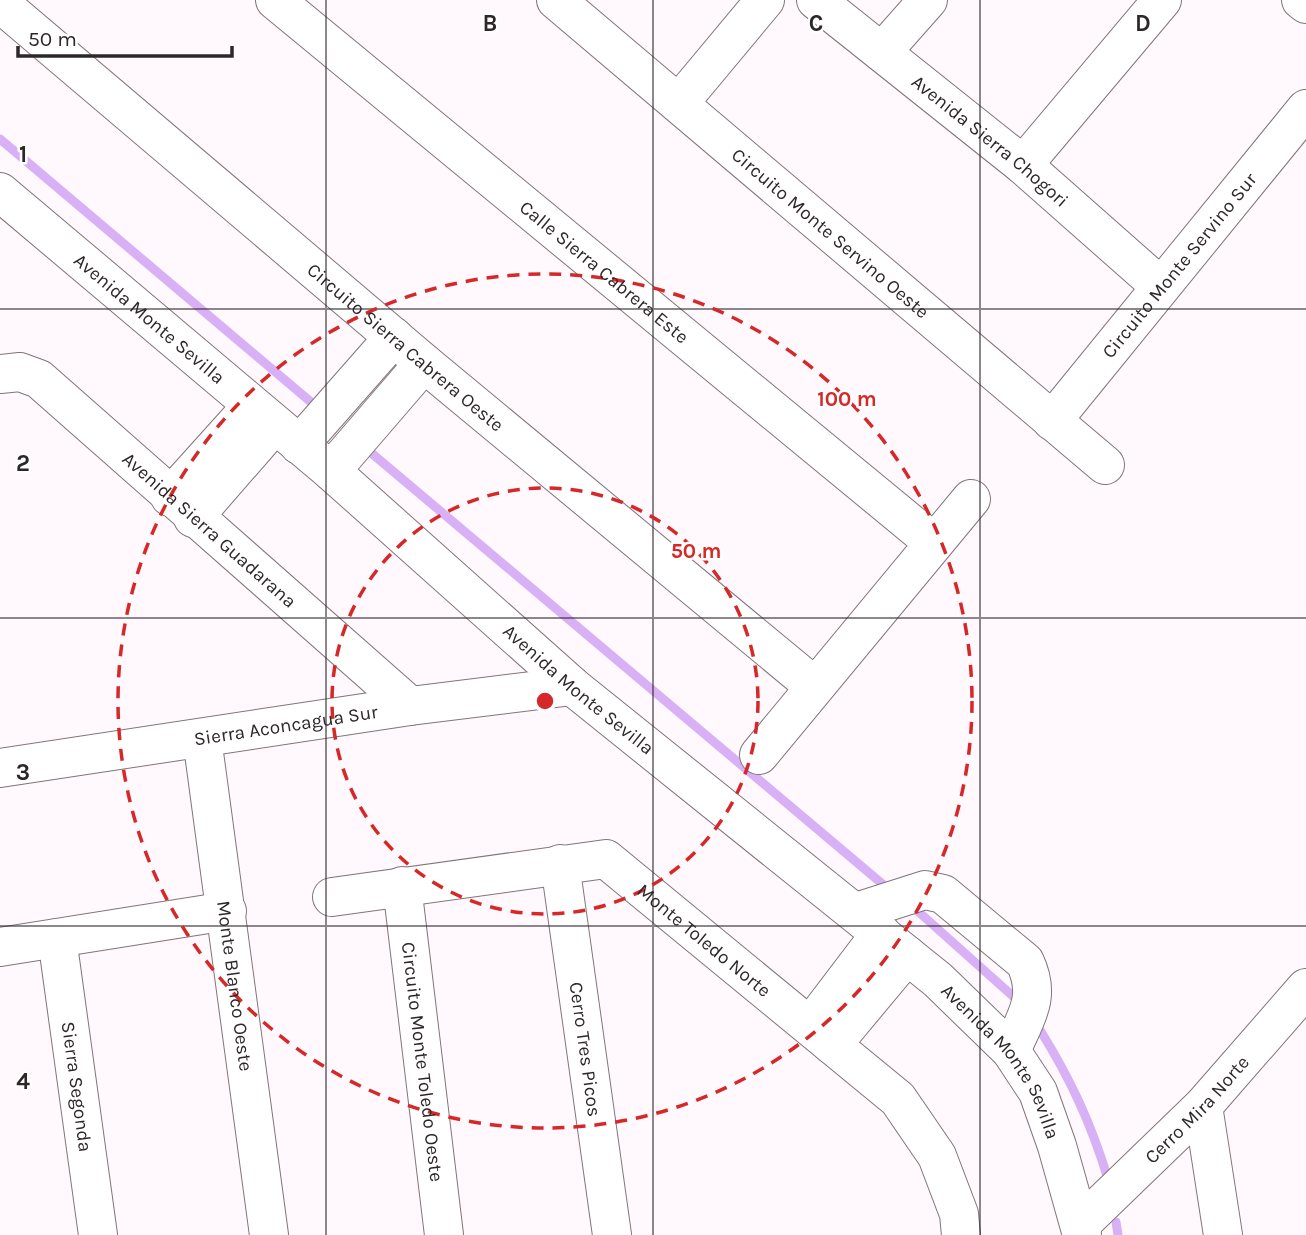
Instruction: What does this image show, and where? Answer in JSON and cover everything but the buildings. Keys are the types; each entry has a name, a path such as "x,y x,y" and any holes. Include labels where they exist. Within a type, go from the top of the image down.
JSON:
{"street":[{"name":"Calle Sierra Cabrera Este","path":"275,0 933,542"},
{"name":"Circuito Monte Servino Oeste","path":"556,0 680,102 1105,465"},
{"path":"680,102 765,0"},
{"name":"Avenida Sierra Chogori","path":"816,0 1023,165 1160,286"},
{"path":"882,52 928,0"},
{"path":"1023,165 1162,0"},
{"path":"1301,0 1306,4"},
{"name":"Circuito Sierra Cabrera Oeste","path":"0,3 424,363 814,686"},
{"name":"Circuito Monte Servino Sur","path":"1052,421 1306,109"},
{"name":"Avenida Monte Sevilla","path":"0,192 331,471 572,686 881,933 1011,1051 1038,1092 1081,1230"},
{"path":"181,507 275,426 394,337"},
{"path":"331,471 424,363"},
{"name":"Avenida Sierra Guadarana","path":"0,374 20,372 39,379 181,507 410,706"},
{"path":"759,755 971,499"},
{"name":"Sierra Aconcagua Sur","path":"0,768 410,706 572,686"},
{"name":"Monte Blanco Oeste","path":"202,738 269,1235"},
{"name":"Monte Toledo Norte","path":"332,897 606,859 898,1099 937,1156 959,1214 961,1235"},
{"name":"Cerro Tres Picos","path":"560,864 612,1235"},
{"name":"Circuito Monte Toledo Oeste","path":"402,886 444,1235"},
{"path":"821,1035 881,933 925,890 943,894 1025,962 1033,978 1034,997 1011,1051"},
{"path":"0,947 227,911"},
{"name":"Sierra Segonda","path":"57,938 98,1235"},
{"name":"Cerro Mira Norte","path":"1081,1230 1203,1106 1306,988"},
{"path":"1203,1106 1223,1235"}],"waterway":[{"path":"0,139 318,408"},
{"path":"369,451 886,887"},
{"path":"912,906 1016,999"},
{"path":"1040,1030 1079,1102 1108,1179"},
{"path":"1116,1222 1118,1235"}]}
